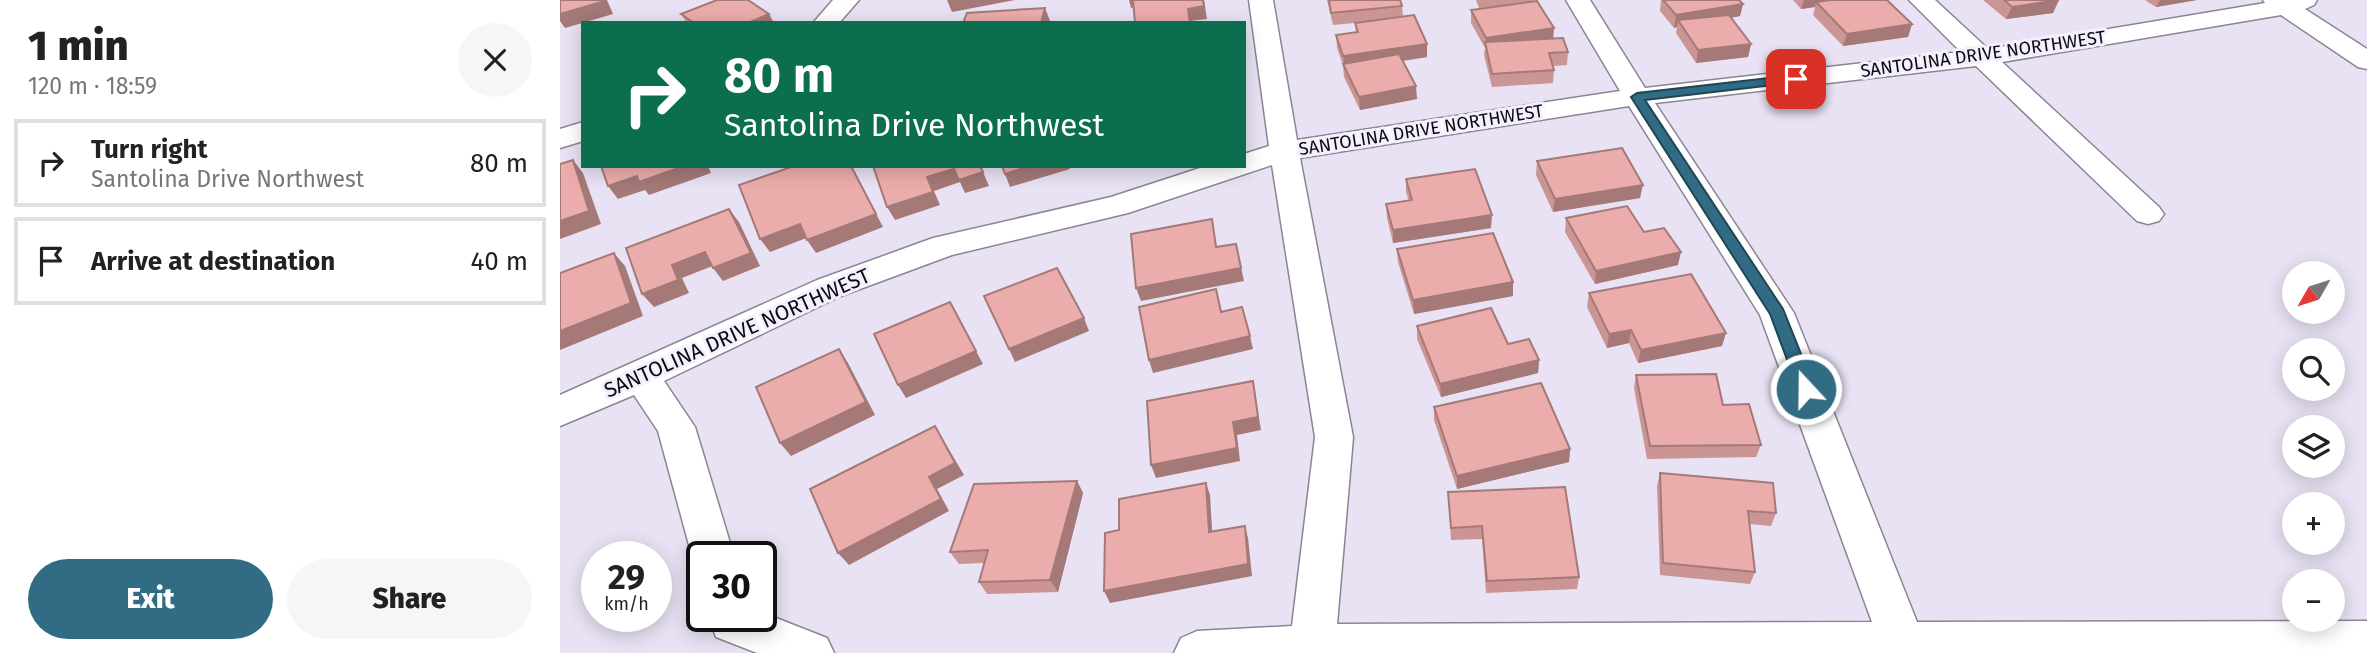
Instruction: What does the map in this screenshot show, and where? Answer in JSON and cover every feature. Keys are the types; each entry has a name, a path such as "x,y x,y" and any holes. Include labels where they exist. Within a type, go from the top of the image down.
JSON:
{"street":[{"path":"827,21 847,0"},
{"path":"1261,0 1283,151 1334,437 1312,646"},
{"path":"1578,0 1637,97 1777,313 1903,644"},
{"path":"1921,0 2148,214"},
{"path":"2289,2 2367,61"},
{"name":"SANTOLINA DRIVE NORTHWEST","path":"1246,163 1283,151 1637,97 1980,58 2289,2"},
{"path":"560,139 581,132"},
{"name":"SANTOLINA DRIVE NORTHWEST","path":"560,411 829,288 944,246 1117,206 1231,168"},
{"path":"641,376 676,427 709,541"},
{"path":"757,632 811,653"},
{"path":"1197,653 1312,646 2367,642"}],"building":[{"path":"560,0 604,0 605,1 560,14"},
{"path":"717,0 748,0 769,14 753,21 691,21 681,14"},
{"path":"1133,0 1203,0 1204,6 1188,9 1190,21 1135,21"},
{"path":"1329,0 1400,0 1402,6 1331,13"},
{"path":"1663,0 1739,0 1743,4 1676,15"},
{"path":"1887,0 1912,24 1847,34 1816,2"},
{"path":"2004,0 2059,0 2012,7"},
{"path":"1537,1 1554,28 1486,38 1471,10"},
{"path":"1045,8 1042,21 964,21 967,13"},
{"path":"1414,15 1427,44 1343,56 1336,35 1358,32 1355,23"},
{"path":"1729,15 1751,44 1698,50 1678,20"},
{"path":"1563,38 1568,52 1549,53 1554,70 1492,74 1485,42"},
{"path":"1399,54 1416,86 1359,97 1343,64"},
{"path":"1622,148 1643,185 1555,199 1537,161"},
{"path":"573,160 589,211 560,221 560,164"},
{"path":"602,168 678,168 639,182 637,176 608,186"},
{"path":"788,168 852,168 876,214 807,240 800,224 760,239 739,185"},
{"path":"874,168 981,168 983,172 959,180 954,169 927,177 933,192 887,207"},
{"path":"1003,168 1024,168 1005,174"},
{"path":"1475,169 1492,215 1393,230 1386,204 1412,200 1406,179"},
{"path":"1627,206 1644,232 1664,228 1681,252 1596,271 1566,218"},
{"path":"729,209 751,253 713,268 705,252 672,265 678,280 642,294 626,248"},
{"path":"1212,219 1216,247 1236,244 1241,268 1136,288 1131,234"},
{"path":"1493,233 1513,282 1413,300 1397,249"},
{"path":"614,253 631,303 560,331 560,273"},
{"path":"1057,268 1084,318 1009,349 984,296"},
{"path":"1691,274 1726,333 1641,350 1631,330 1609,334 1589,293"},
{"path":"1216,289 1221,312 1242,307 1250,336 1149,360 1139,307"},
{"path":"950,302 976,351 898,385 874,334"},
{"path":"1491,308 1508,344 1529,339 1539,360 1440,384 1417,326"},
{"path":"839,349 866,402 780,443 756,387"},
{"path":"1716,374 1723,405 1749,404 1761,445 1650,446 1636,375"},
{"path":"1253,381 1258,417 1233,422 1237,448 1151,465 1147,401"},
{"path":"1541,383 1570,449 1457,476 1434,407"},
{"path":"935,426 955,463 929,477 941,499 838,553 810,489"},
{"path":"1660,473 1773,483 1776,513 1748,511 1755,572 1663,563"},
{"path":"1077,481 1050,580 979,582 988,550 950,552 974,484"},
{"path":"1206,483 1209,532 1245,526 1248,564 1104,591 1105,533 1119,530 1119,499"},
{"path":"1565,487 1579,577 1487,581 1482,526 1451,528 1448,492"}],"route":[{"path":"1796,79 1637,97 1777,313 1806,389"}]}
